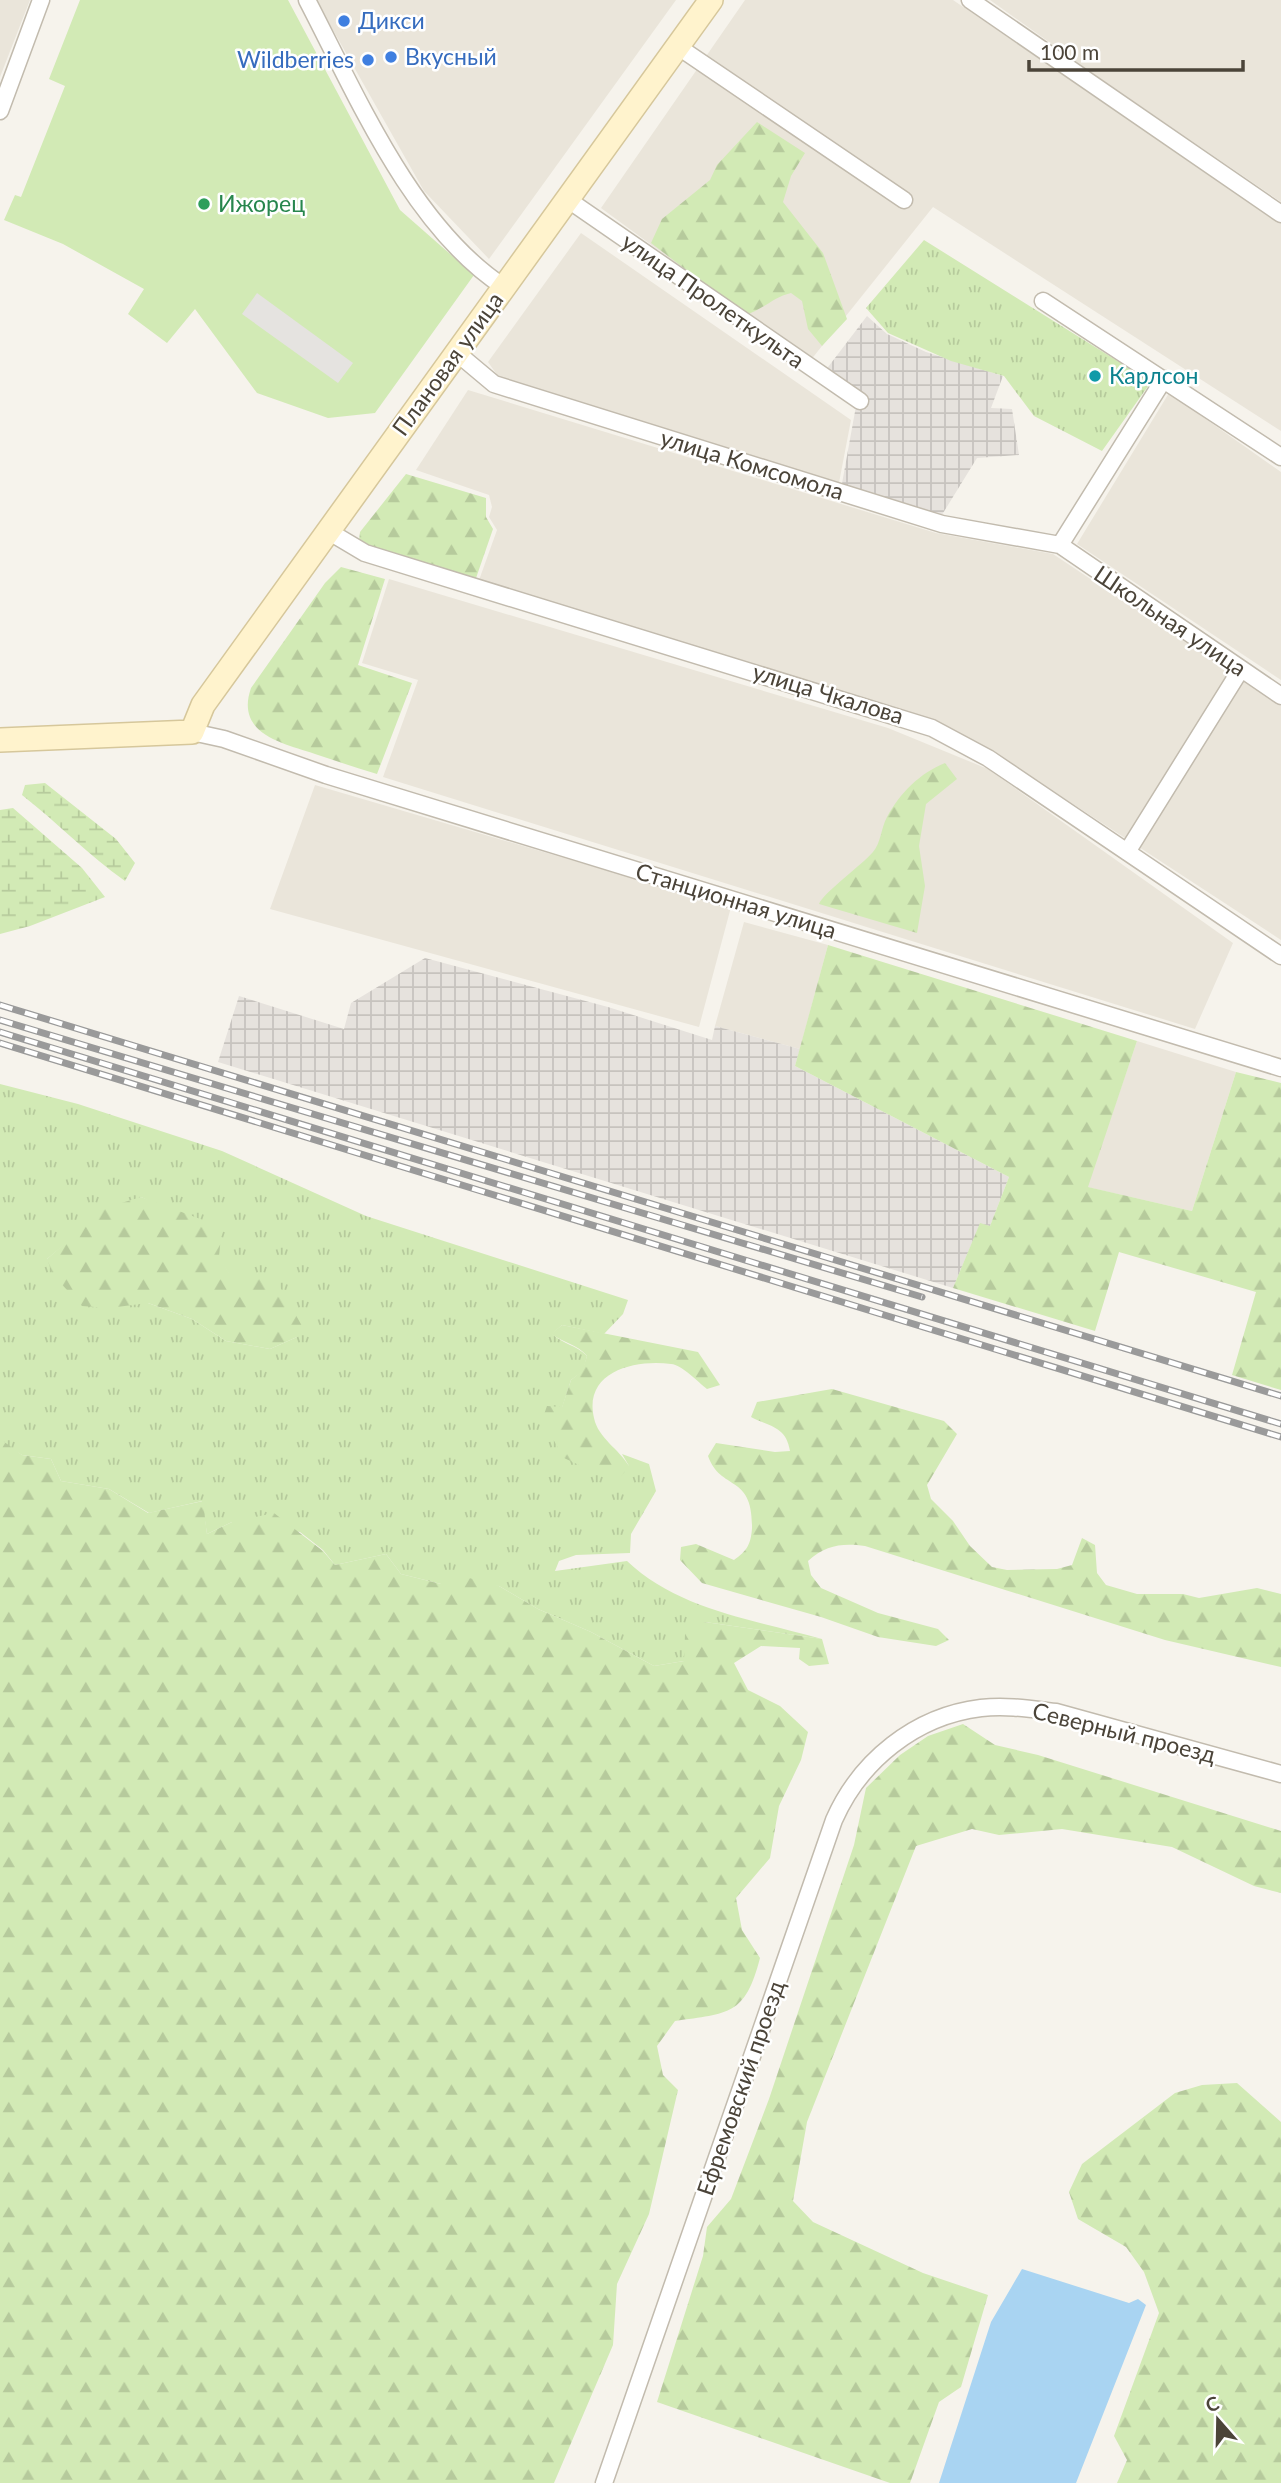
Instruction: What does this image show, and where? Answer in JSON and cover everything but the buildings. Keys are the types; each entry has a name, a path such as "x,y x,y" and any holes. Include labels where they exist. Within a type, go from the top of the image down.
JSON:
{"street":[{"path":"0,111 41,0"},
{"path":"307,0 418,203 464,257 504,286"},
{"name":"Плановая улица","path":"192,732 203,705 710,0"},
{"path":"970,0 1281,214"},
{"path":"677,46 904,200"},
{"name":"улица Пролеткульта","path":"567,199 860,401"},
{"path":"1043,302 1281,457"},
{"name":"улица Комсомола","path":"457,353 494,384 942,524 1060,545"},
{"path":"1060,545 1164,379"},
{"name":"улица Чкалова","path":"328,531 365,553 932,728 988,758 1281,956"},
{"name":"Школьная улица","path":"1060,545 1281,696"},
{"path":"1127,852 1241,669"},
{"path":"0,740 192,732"},
{"name":"Станционная улица","path":"192,732 224,739 326,775 1281,1068"},
{"name":"Северный проезд","path":"925,1724 981,1708 1020,1707 1056,1712 1281,1774"},
{"name":"Ефремовский проезд","path":"604,2483 834,1821 857,1778 873,1760 925,1724"}],"shaded area":[{"path":"0,0 30,0 0,77"},
{"path":"316,0 676,0 489,259 424,191"},
{"path":"745,0 953,0 1281,223 1281,431 933,207 810,361 601,208"},
{"path":"990,0 1281,0 1281,202 1101,79"},
{"path":"581,233 851,420 838,488 500,379 488,362"},
{"path":"257,293 353,363 338,383 242,314"},
{"path":"867,316 887,334 926,352 1003,376 991,408 1012,409 1019,455 977,458 940,518 841,489 856,406 822,375"},
{"path":"468,390 936,533 1053,554 1281,706 1281,940 998,755 478,583 497,530 489,517 492,507 489,495 416,470"},
{"path":"1169,393 1281,472 1281,680 1077,544"},
{"path":"389,579 888,728 988,769 1233,943 1195,1029 383,777 418,680 362,663"},
{"path":"315,785 731,907 699,1027 270,909"},
{"path":"744,922 828,945 800,1049 715,1026"},
{"path":"425,958 608,1007 712,1040 715,1026 800,1049 795,1066 1009,1177 990,1226 980,1224 953,1288 218,1062 239,996 344,1029 351,1003"},
{"path":"1137,1041 1236,1072 1192,1211 1087,1187"}],"green space":[{"name":"Ижорец","path":"80,0 288,0 400,210 474,275 375,413 328,418 257,393 195,309 167,343 128,314 144,289 63,244 4,220 15,195 21,197 65,86 49,79"},
{"path":"757,122 805,153 791,176 783,202 823,253 847,319 822,346 808,329 802,301 791,293 745,315 651,243 662,219 710,180 717,165"},
{"path":"924,240 1151,382 1102,451 1034,416 1004,376 951,361 888,333 866,308"},
{"path":"406,474 486,498 486,517 493,529 475,581 367,548 359,541 360,532"},
{"path":"341,567 385,579 358,665 412,683 377,774 289,746 265,734 250,716 248,704 251,688 325,583"},
{"path":"945,763 957,779 926,804 919,846 925,886 917,933 819,904 873,852 887,817 904,792 927,772"},
{"path":"45,783 116,839 135,863 125,881 22,795 25,785"},
{"path":"13,808 82,868 105,897 30,926 0,934 0,810"},
{"path":"828,945 1137,1041 1088,1187 1192,1211 1236,1072 1281,1083 1281,1390 1232,1375 1256,1292 1119,1252 1095,1331 953,1288 980,1223 990,1226 1009,1177 795,1066"},
{"path":"0,1084 78,1104 222,1151 366,1216 628,1300 623,1314 604,1334 562,1325 552,1334 587,1356 583,1371 571,1380 562,1408 629,1466 622,1454 649,1464 656,1491 631,1534 630,1553 576,1555 559,1561 555,1571 627,1561 647,1578 694,1602 745,1619 822,1639 705,1622 684,1661 654,1666 591,1632 538,1609 499,1586 441,1584 401,1574 386,1554 335,1565 323,1550 300,1532 232,1522 207,1534 202,1501 149,1513 109,1489 61,1481 51,1459 22,1455 0,1442","holes":["141,1197 191,1228 212,1250 229,1274 257,1273 297,1337 270,1349 226,1341 192,1319 47,1259 77,1234"]},
{"path":"141,1197 222,1227 219,1256 229,1273 257,1273 276,1280 302,1326 297,1337 270,1349 226,1341 192,1319 148,1303 109,1308 82,1306 53,1275 47,1259 105,1208"},
{"path":"562,1325 698,1352 720,1385 707,1389 680,1367 657,1363 628,1366 604,1379 596,1389 593,1402 596,1425 629,1466 620,1478 605,1477 564,1458 542,1420 547,1406 562,1407 571,1380 582,1371 587,1356 551,1334"},
{"path":"832,1389 944,1421 957,1434 927,1485 931,1499 953,1521 970,1546 992,1567 1007,1570 1057,1569 1072,1565 1082,1538 1095,1545 1097,1573 1106,1585 1137,1594 1183,1594 1199,1598 1257,1588 1281,1594 1281,1667 1165,1640 865,1546 842,1545 821,1551 808,1561 811,1575 821,1588 878,1613 938,1629 949,1640 936,1646 878,1637 821,1617 702,1583 680,1560 681,1547 696,1544 734,1560 748,1547 752,1528 747,1499 742,1491 720,1475 708,1456 716,1443 775,1452 790,1451 781,1432 751,1417 757,1402"},
{"path":"3,1441 22,1455 51,1459 61,1481 109,1489 148,1513 203,1501 207,1534 232,1522 274,1513 323,1551 335,1565 386,1554 401,1574 441,1584 458,1575 499,1586 538,1609 591,1632 654,1666 684,1661 685,1634 705,1622 822,1639 829,1664 809,1666 799,1659 800,1648 761,1646 734,1663 748,1690 780,1706 808,1732 801,1760 779,1806 770,1858 736,1898 742,1930 760,1958 748,1991 741,2001 722,2013 675,2021 657,2046 663,2075 678,2090 649,2214 617,2284 613,2345 554,2483 0,2483 0,1442"},
{"path":"963,1724 995,1745 1038,1755 1281,1831 1281,1893 1254,1886 1172,1847 1062,1829 999,1835 972,1829 916,1846 807,2122 793,2201 813,2222 923,2273 988,2295 961,2387 939,2402 910,2483 890,2483 657,2402 703,2256 707,2227 731,2199 769,2099 854,1845 866,1788 900,1755 928,1736"},
{"path":"1237,2083 1281,2122 1281,2483 1117,2483 1127,2460 1114,2436 1159,2313 1144,2272 1126,2247 1078,2219 1069,2192 1082,2164 1175,2093 1202,2085"}],"water":[{"path":"1022,2269 1129,2303 1138,2299 1146,2305 1076,2483 939,2483 991,2322"}],"railway":[{"path":"0,1005 1281,1396"},
{"path":"0,1020 922,1297"},
{"path":"0,1032 1281,1424"},
{"path":"0,1043 1281,1437"}],"place":[{"name":"Дикси","path":"344,21"},
{"name":"Вкусный","path":"391,57"},
{"name":"Wildberries","path":"368,60"},
{"name":"Ижорец","path":"204,204"},
{"name":"Карлсон","path":"1095,376"}]}
